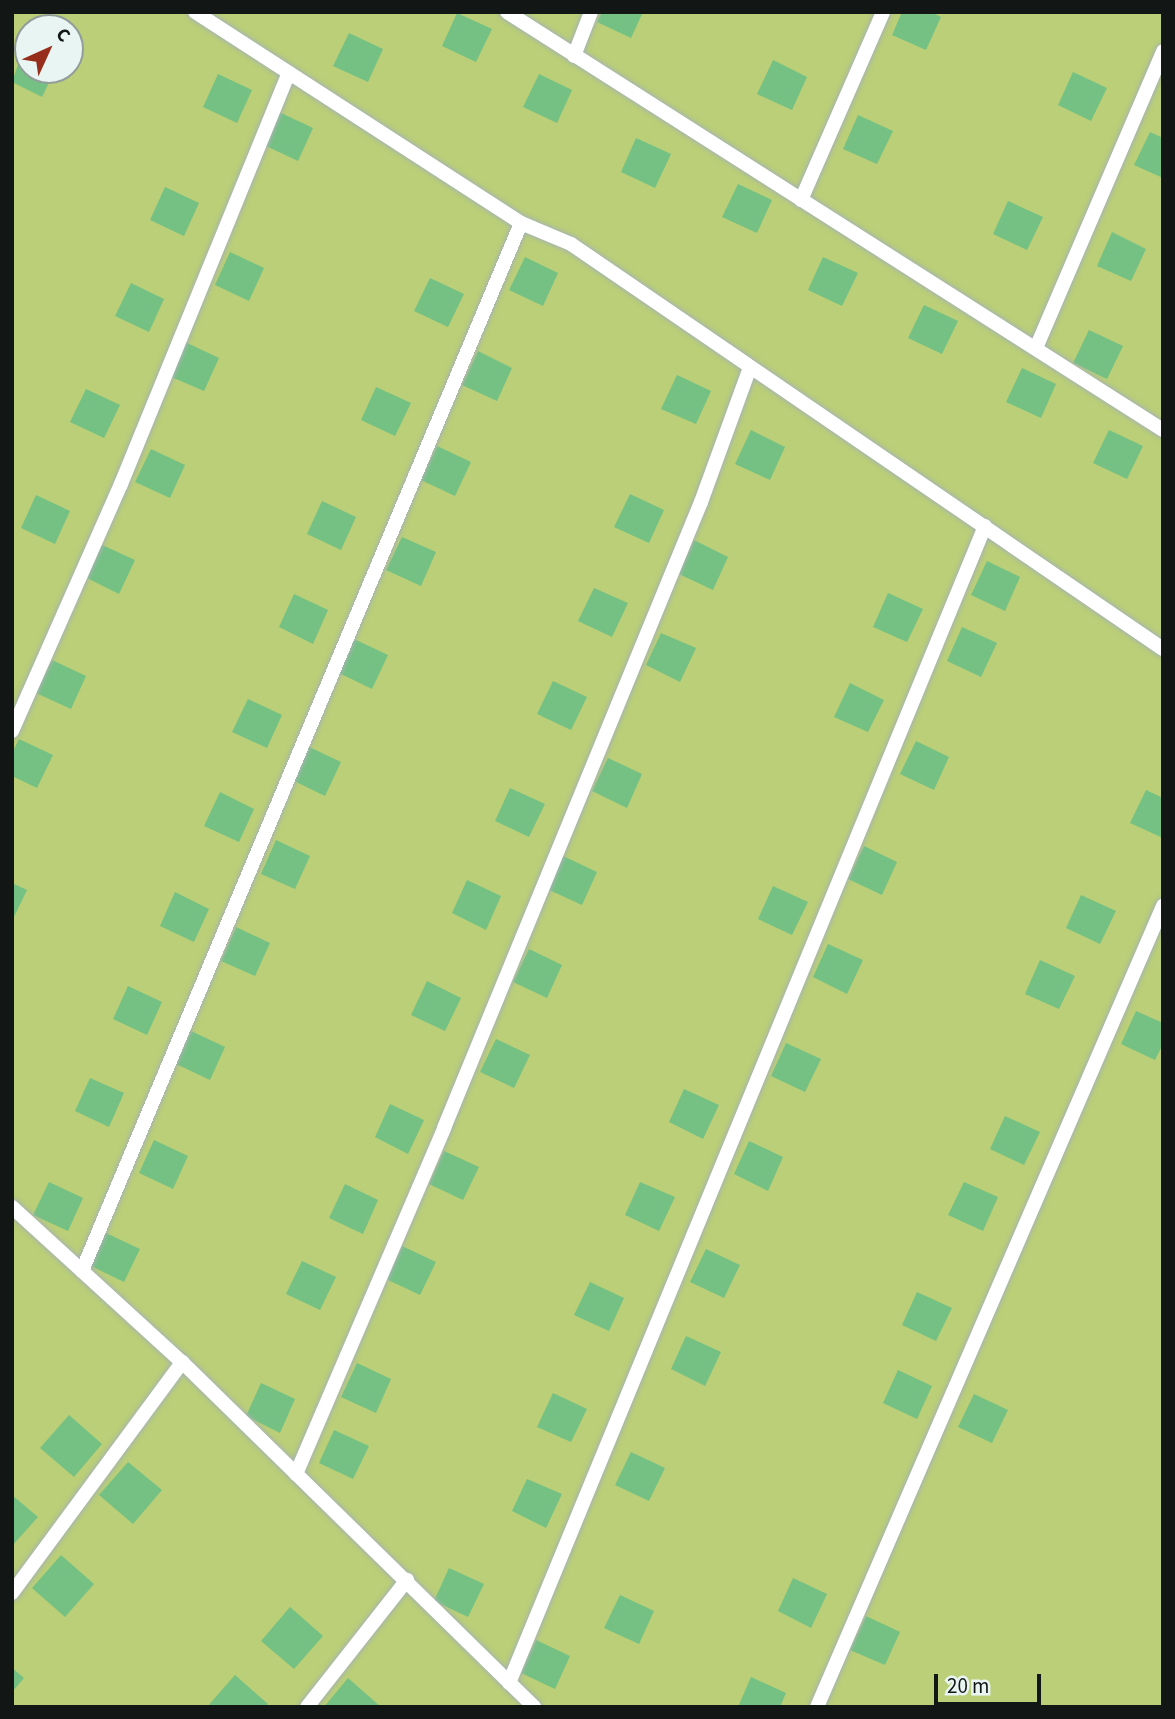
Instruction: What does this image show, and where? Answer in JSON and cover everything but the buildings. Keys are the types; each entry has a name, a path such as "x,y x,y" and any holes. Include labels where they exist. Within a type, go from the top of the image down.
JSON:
{"lane":[{"path":"195,12 521,223 571,244 749,370 985,526 1163,649"},
{"path":"507,12 1163,430"},
{"path":"574,56 591,12"},
{"path":"801,200 883,12"},
{"path":"1035,348 1163,51"},
{"path":"12,731 121,484 289,73"},
{"path":"82,1271 521,223"},
{"path":"296,1474 476,1051 695,515 749,370"},
{"path":"509,1683 985,526"},
{"path":"817,1707 1163,906"},
{"path":"12,1207 182,1363 534,1707"},
{"path":"12,1593 182,1363"},
{"path":"307,1707 407,1580"}],"green space":[{"path":"12,12 1163,12 1163,1707 12,1707"}]}
